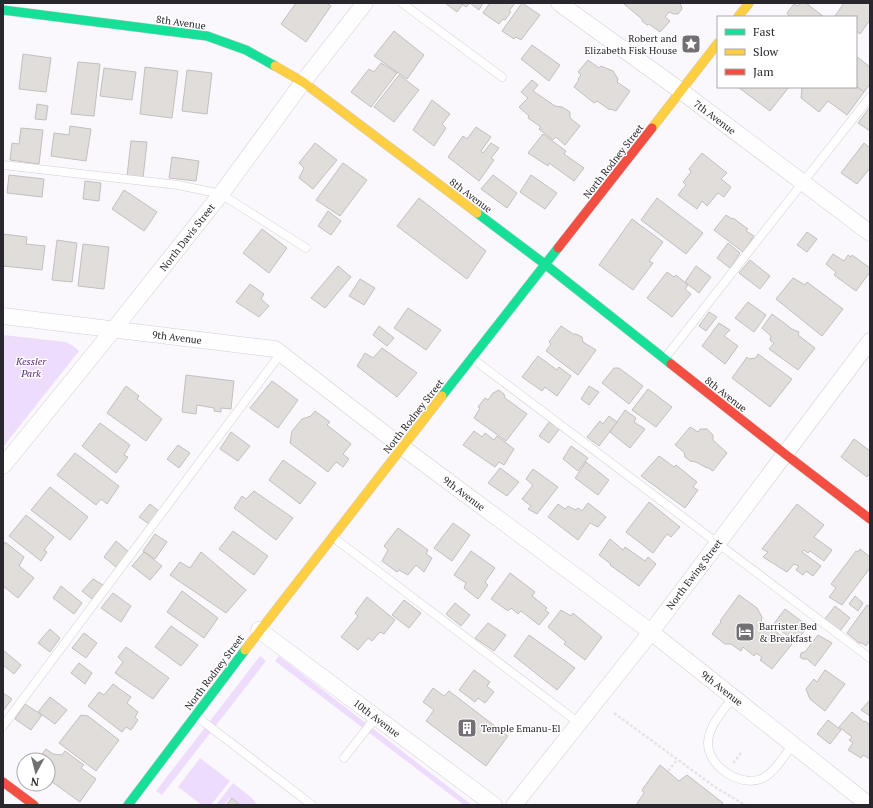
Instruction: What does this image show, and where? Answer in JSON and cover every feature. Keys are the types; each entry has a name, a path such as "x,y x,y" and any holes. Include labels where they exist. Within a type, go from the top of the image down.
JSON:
{"street":[{"name":"North Davis Street","path":"3,466 221,194 303,82 366,3"},
{"name":"7th Avenue","path":"559,3 681,91 870,233"},
{"path":"739,16 748,3"},
{"name":"8th Avenue","path":"3,10 207,36 246,50 303,82 546,265 785,454 870,519"},
{"name":"North Rodney Street","path":"128,805 259,630 546,265 717,44"},
{"name":"9th Avenue","path":"3,316 275,349 402,447 651,632 869,805"},
{"name":"North Ewing Street","path":"514,805 651,632 870,341"},
{"name":"10th Avenue","path":"259,630 494,805"},
{"path":"3,782 34,805"}],"lane":[{"path":"402,3 502,77"},
{"path":"665,359 870,97"},
{"path":"3,165 178,185 221,194 306,248"},
{"path":"3,726 281,353"},
{"path":"472,358 870,658"},
{"path":"332,536 579,723"},
{"path":"733,697 712,729 708,743 712,757 717,766 741,780 753,780 764,777 793,744"},
{"path":"195,715 312,805"},
{"path":"344,758 376,717"}],"path":[{"path":"614,713 715,788 745,805"},
{"path":"668,771 677,760"}],"green space":[{"name":"Kessler Park","path":"3,335 66,342 79,351 3,447"},
{"path":"260,656 266,661 162,795 156,791"},
{"path":"279,656 472,805 464,805 275,661"},
{"path":"200,758 230,781 211,805 202,805 178,787"},
{"path":"233,783 252,798 257,805 241,805 230,798 224,805 216,805"}],"building":[{"path":"296,3 326,3 331,6 306,42 281,24"},
{"path":"445,3 461,3 463,4 457,12"},
{"path":"461,3 470,3 466,7"},
{"path":"470,3 483,3 479,10"},
{"path":"490,3 515,3 505,20 503,19 499,24 483,13"},
{"path":"522,3 540,15 521,40 516,37 514,39 502,31"},
{"path":"678,3 681,5 682,9 678,14 669,12 665,17 670,21 660,32 642,21 642,19 624,4"},
{"path":"800,3 806,3 823,16 789,16 787,13 794,4 798,6"},
{"path":"844,3 870,3 870,20 860,34 857,32 857,16 835,16"},
{"path":"394,31 424,55 407,79 374,56"},
{"path":"532,45 560,65 549,81 521,59"},
{"path":"23,54 51,58 46,92 19,89"},
{"path":"857,57 870,67 870,84 864,92 857,87"},
{"path":"588,60 599,68 601,66 613,71 618,79 617,82 630,91 616,111 610,110 597,101 594,103 574,87 581,75 578,72"},
{"path":"78,62 100,64 94,116 71,114"},
{"path":"381,63 397,73 371,107 351,92 369,69 374,72"},
{"path":"145,67 178,71 172,118 140,114"},
{"path":"104,68 136,72 132,100 100,96"},
{"path":"187,70 212,73 207,114 182,111"},
{"path":"399,75 419,90 394,122 374,107"},
{"path":"532,80 538,85 533,91 555,106 562,107 570,112 570,118 580,126 565,145 556,137 553,140 539,129 541,127 528,118 529,116 519,107 528,98 521,92"},
{"path":"857,87 864,92 847,115 828,101 819,112 801,98 802,88 857,88"},
{"path":"739,88 788,88 770,111"},
{"path":"432,100 450,114 442,124 446,128 434,146 413,130"},
{"path":"37,104 48,106 46,120 35,119"},
{"path":"870,107 870,131 858,123"},
{"path":"70,126 91,129 86,161 51,156 54,133 69,135"},
{"path":"476,127 491,137 481,151 483,153 491,143 499,148 491,158 494,160 479,181 448,157 463,136 467,139"},
{"path":"21,128 43,130 39,164 10,160 12,143 19,144"},
{"path":"543,134 566,151 564,154 584,168 574,181 549,163 548,166 528,153"},
{"path":"131,141 147,142 143,178 127,176"},
{"path":"315,143 337,160 313,189 299,178 304,168 299,163"},
{"path":"864,143 870,148 870,168 857,184 841,173"},
{"path":"702,153 727,173 721,179 731,187 724,197 718,193 707,206 702,201 697,209 678,195 686,185 683,182 691,172 689,169"},
{"path":"172,157 199,161 196,181 169,178"},
{"path":"343,163 367,180 340,216 316,200"},
{"path":"9,175 44,179 42,197 7,193"},
{"path":"493,175 517,193 507,208 481,189"},
{"path":"531,175 557,193 545,209 520,192"},
{"path":"85,181 101,183 99,201 83,199"},
{"path":"124,190 157,212 144,231 112,209"},
{"path":"419,198 486,251 467,279 397,226"},
{"path":"657,198 703,233 686,254 641,220"},
{"path":"328,211 341,221 331,235 318,226"},
{"path":"726,215 732,219 733,218 748,229 746,231 754,236 743,252 714,230"},
{"path":"632,219 663,242 649,261 653,263 633,290 599,265"},
{"path":"262,229 287,248 269,273 243,253"},
{"path":"807,232 817,239 807,252 797,245"},
{"path":"3,234 27,237 26,244 45,246 42,270 3,266"},
{"path":"57,240 77,243 72,282 52,280"},
{"path":"728,243 740,253 730,268 717,258"},
{"path":"83,244 109,247 104,289 78,286"},
{"path":"833,254 844,261 848,255 851,257 852,255 870,268 870,272 856,291 834,275 836,272 826,264"},
{"path":"750,260 770,276 760,289 739,273"},
{"path":"338,266 351,277 325,308 311,298"},
{"path":"696,266 711,277 699,293 685,282"},
{"path":"667,272 674,277 676,275 688,285 685,289 691,294 672,317 647,298"},
{"path":"793,278 805,285 807,282 843,309 822,336 776,299"},
{"path":"360,279 375,288 364,305 349,296"},
{"path":"250,284 264,294 261,299 269,306 259,317 236,302"},
{"path":"748,302 766,315 754,332 735,318"},
{"path":"408,308 441,330 426,350 394,328"},
{"path":"709,312 717,317 706,331 699,326"},
{"path":"772,314 792,329 799,332 798,335 815,348 798,370 769,349 774,343 770,340 771,336 762,328"},
{"path":"719,323 730,330 724,336 738,346 725,364 702,346"},
{"path":"379,326 394,338 387,346 373,335"},
{"path":"561,326 573,334 582,337 583,342 596,350 578,375 546,351 551,344 549,342"},
{"path":"382,348 417,373 397,397 357,366 365,353 373,358"},
{"path":"758,354 792,379 770,407 732,378 747,357 749,359 756,358"},
{"path":"538,356 557,370 559,367 571,376 557,396 545,387 542,391 522,377"},
{"path":"614,368 619,368 643,386 629,404 602,383"},
{"path":"186,375 234,381 231,409 221,408 221,412 214,411 214,408 197,405 196,414 182,412"},
{"path":"272,381 298,400 278,428 250,408"},
{"path":"126,386 139,396 137,399 162,419 146,441 107,413"},
{"path":"589,386 599,392 589,405 581,399"},
{"path":"648,389 672,407 656,427 632,410"},
{"path":"499,390 504,394 505,398 527,414 506,441 474,418 480,408 478,407 485,398 488,400 493,393"},
{"path":"625,410 636,418 634,422 645,429 630,448 610,432"},
{"path":"315,411 330,422 327,425 351,444 343,454 349,459 343,467 336,462 328,472 290,443 292,431 302,419 311,416"},
{"path":"609,416 617,422 599,446 587,437 600,421 603,424"},
{"path":"549,422 560,428 549,443 539,436"},
{"path":"100,423 130,445 124,455 128,457 116,473 82,446"},
{"path":"690,427 698,432 700,429 707,429 713,435 713,440 727,453 713,471 696,462 690,461 685,457 684,452 675,445"},
{"path":"474,431 482,437 485,433 494,440 497,436 514,449 504,465 499,462 495,467 463,445"},
{"path":"231,432 250,446 238,461 220,449"},
{"path":"854,439 870,451 870,473 867,477 841,457"},
{"path":"178,445 190,453 179,468 167,459"},
{"path":"571,446 588,458 578,471 563,459"},
{"path":"75,453 119,486 107,504 101,499 96,505 57,475"},
{"path":"659,456 674,467 676,465 697,482 693,487 698,490 685,508 641,476"},
{"path":"283,460 316,483 300,504 269,480"},
{"path":"586,462 609,480 598,495 575,478"},
{"path":"500,468 519,482 507,496 488,483"},
{"path":"533,469 558,487 537,514 528,509 531,506 522,499 533,485 526,479"},
{"path":"50,487 88,517 70,540 31,510"},
{"path":"254,491 293,518 276,540 234,508 242,496 246,499"},
{"path":"649,502 680,527 671,537 667,534 653,553 626,532"},
{"path":"588,503 606,517 598,527 590,523 578,540 548,517 558,504 565,509 568,506 575,510 578,508 582,511"},
{"path":"150,504 160,512 149,524 139,517"},
{"path":"797,504 824,525 814,537 832,550 824,561 810,551 808,553 804,550 802,552 821,566 813,576 806,571 803,575 796,570 799,566 794,564 787,572 763,557 768,552 762,549"},
{"path":"26,515 54,537 44,550 47,552 41,561 9,536"},
{"path":"453,523 470,535 452,561 434,548"},
{"path":"398,528 428,550 426,554 432,558 424,572 416,565 408,575 399,570 397,572 382,561 388,550 384,546"},
{"path":"233,531 268,556 254,575 219,549"},
{"path":"155,534 167,542 155,559 143,551"},
{"path":"610,539 623,550 625,547 645,561 648,557 656,564 639,586 599,555"},
{"path":"116,541 129,552 116,567 104,557"},
{"path":"5,542 24,557 19,566 34,578 18,598 3,586 3,546"},
{"path":"860,549 870,557 870,568 842,605 829,597 836,588 831,584 856,551 858,552"},
{"path":"471,551 495,568 485,582 488,585 478,599 464,588 466,583 454,575"},
{"path":"144,552 162,566 150,580 132,566"},
{"path":"201,552 246,590 226,613 170,575 180,562 190,568"},
{"path":"510,573 535,592 532,596 547,608 545,610 549,613 539,625 521,611 518,614 511,608 508,611 491,599"},
{"path":"93,579 103,585 92,599 82,591"},
{"path":"61,586 82,603 74,614 53,598"},
{"path":"182,591 218,618 204,638 167,612"},
{"path":"113,593 131,606 121,622 101,608"},
{"name":"Barrister Bed & Breakfast","path":"739,595 757,608 762,617 761,623 770,630 771,628 792,644 772,669 760,660 762,657 756,653 754,656 743,647 741,651 731,644 725,644 712,634"},
{"path":"855,596 863,603 858,611 849,604"},
{"path":"367,597 395,620 384,634 380,632 372,641 368,638 358,650 341,637 358,616 355,613"},
{"path":"404,600 421,613 409,628 392,615"},
{"path":"455,603 470,615 461,626 446,614"},
{"path":"867,605 870,605 870,640 866,646 859,643 847,633"},
{"path":"835,606 850,618 840,631 825,619"},
{"path":"785,609 808,626 796,642 773,625"},
{"path":"561,610 571,616 573,613 602,637 585,660 564,644 566,642 548,627"},
{"path":"488,623 506,635 494,651 475,638"},
{"path":"171,626 198,645 181,666 155,647"},
{"path":"50,629 60,638 50,652 38,643"},
{"path":"84,633 97,643 86,658 72,648"},
{"path":"529,635 575,668 557,690 514,656"},
{"path":"818,635 832,643 815,666 807,659 800,657 801,653 805,652"},
{"path":"126,647 169,678 153,699 115,673 123,662 118,657"},
{"path":"3,650 21,665 14,674 3,665"},
{"path":"79,663 92,673 85,684 71,673"},
{"path":"474,670 490,682 487,686 494,692 485,703 478,698 475,702 459,690"},
{"path":"825,670 845,684 825,711 810,699 806,689 814,679 817,682"},
{"path":"113,684 131,697 127,703 138,712 135,717 138,720 131,730 126,727 122,732 88,706 99,692 104,695"},
{"name":"Temple Emanu-El","path":"433,688 444,696 449,691 508,736 486,766 426,721 434,710 423,702"},
{"path":"3,693 12,699 3,711"},
{"path":"50,697 67,710 55,724 38,712"},
{"path":"870,700 870,716 861,710"},
{"path":"25,704 42,715 31,730 15,719"},
{"path":"852,712 870,725 870,759 863,755 861,758 848,750 853,743 849,740 852,737 839,727"},
{"path":"81,715 88,716 119,740 96,771 59,743"},
{"path":"828,720 841,730 830,744 817,734"},
{"path":"65,751 84,765 81,768 96,779 80,802 56,785 56,754 62,755"},
{"path":"660,765 679,781 687,775 723,803 721,805 636,805 644,793 642,790"},
{"path":"232,798 240,805 226,805"}],"traffic: fast":[{"path":"3,10 207,36 246,50 275,66"},
{"path":"477,213 546,265 671,364"},
{"path":"442,396 558,248"},
{"path":"128,805 245,650"}],"traffic: slow":[{"path":"739,16 749,3"},
{"path":"652,128 717,44"},
{"path":"275,66 303,82 477,213"},
{"path":"245,650 442,396"}],"traffic: jam":[{"path":"558,248 652,128"},
{"path":"671,364 870,519"},
{"path":"3,782 34,805"}],"place":[{"name":"Robert and Elizabeth Fisk House","path":"691,44"},
{"name":"Barrister Bed & Breakfast","path":"745,632"},
{"name":"Temple Emanu-El","path":"467,728"}]}
